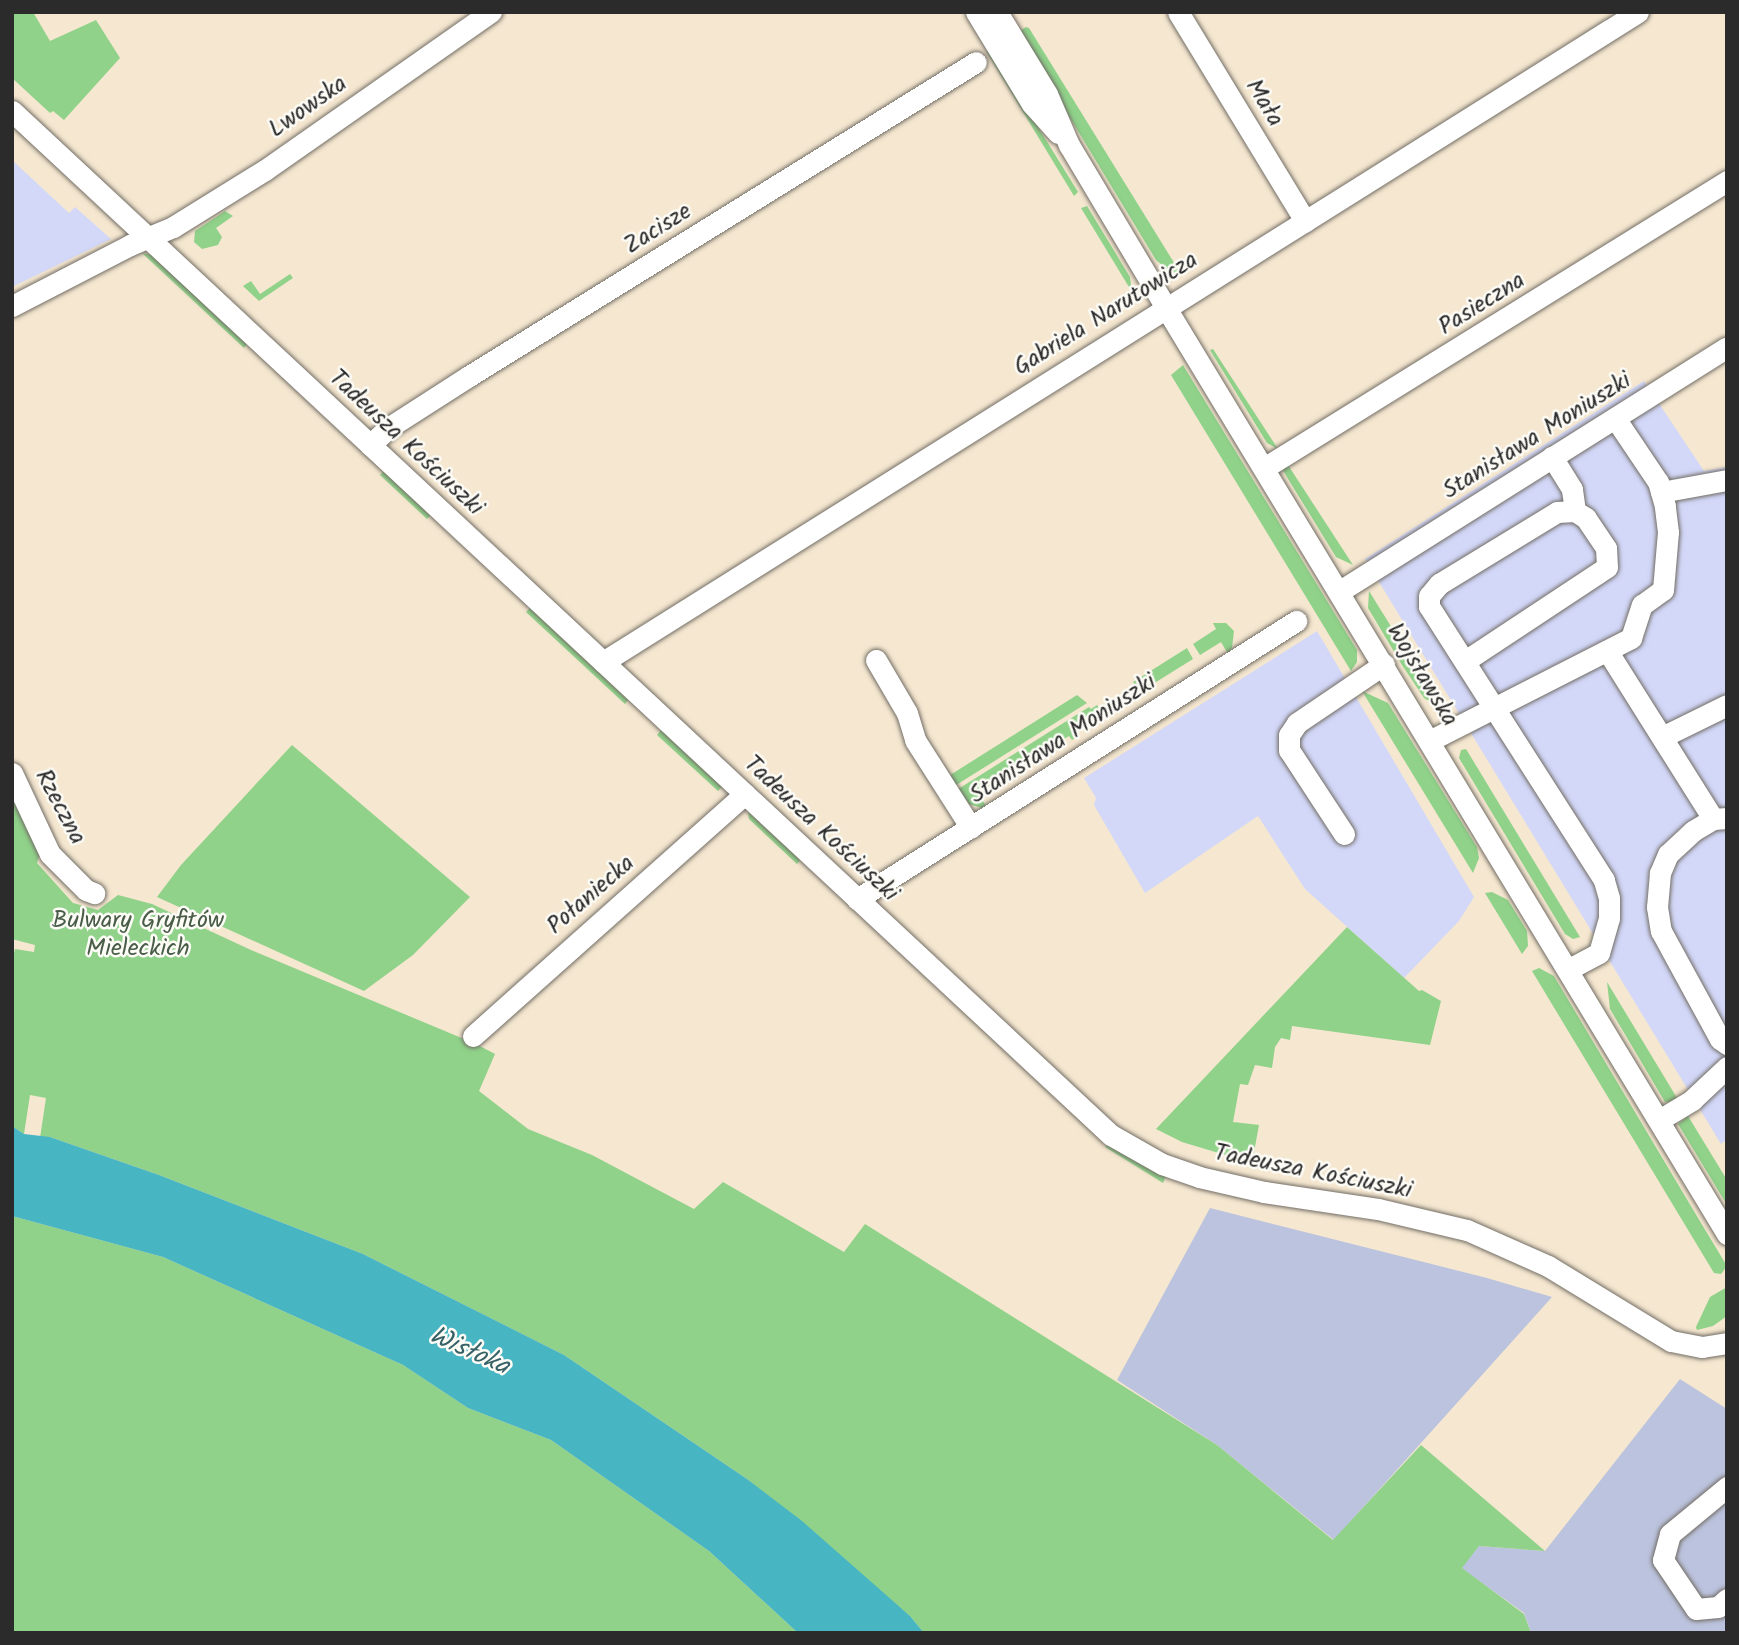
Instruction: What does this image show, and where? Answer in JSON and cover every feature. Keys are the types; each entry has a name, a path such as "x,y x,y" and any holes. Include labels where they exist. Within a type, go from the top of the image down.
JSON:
{"street":[{"name":"Lwowska","path":"12,306 130,245 151,238 265,170 491,12"},
{"name":"Wojsławska","path":"976,12 1032,104 1069,145"},
{"name":"Wojsławska","path":"997,12 1048,94 1069,145 1166,308 1431,740 1727,1234"},
{"name":"Mała","path":"1178,12 1306,221"},
{"name":"Gabriela Narutowicza","path":"603,662 1638,12"},
{"name":"Zacisze","path":"370,445 388,428 469,376 976,62"},
{"name":"Tadeusza Kościuszki","path":"12,111 151,238 1066,1096 1111,1135 1162,1164 1230,1185 1378,1209 1467,1230 1548,1266 1671,1341 1723,1350"},
{"name":"Pasieczna","path":"1264,468 1727,181"},
{"name":"Stanisława Moniuszki","path":"1340,591 1727,347"},
{"path":"1431,740 1632,638 1642,605 1662,590 1668,532 1661,492 1658,482 1615,418"},
{"path":"1552,457 1572,489 1575,511"},
{"path":"1661,492 1727,480"},
{"path":"1465,661 1604,572 1609,561 1606,548 1586,518 1575,511 1557,512 1439,584 1429,596 1429,606 1604,880 1609,898 1609,918 1598,953 1569,970"},
{"name":"Stanisława Moniuszki","path":"857,899 1296,621"},
{"path":"1608,652 1662,737 1720,818 1693,831 1668,854 1660,873 1657,907 1661,932 1720,1039 1727,1044"},
{"path":"876,660 907,713 915,740 971,828"},
{"path":"1344,834 1289,750 1289,735 1297,723 1384,664"},
{"path":"1662,737 1727,705"},
{"name":"Rzeczna","path":"12,773 51,854 86,890 94,893"},
{"name":"Połaniecka","path":"472,1036 745,794"},
{"path":"1658,1120 1692,1100 1727,1067"},
{"path":"1727,1487 1670,1534 1663,1560 1696,1609 1718,1607 1727,1599"}],"shaded area":[{"path":"12,160 69,213 75,207 111,239 12,287"},
{"path":"1644,381 1704,471 1727,467 1727,1139 1721,1144 1365,559"},
{"path":"1317,631 1474,897 1459,921 1404,978 1305,889 1258,816 1145,893 1094,805 1096,798 1084,778"},
{"path":"1210,1208 1552,1297 1334,1540 1217,1445 1117,1380"},
{"path":"1680,1379 1727,1409 1727,1633 1531,1633 1524,1613 1461,1568 1479,1546 1545,1551"}],"green space":[{"path":"12,12 33,12 50,41 96,20 120,58 64,120 53,111 50,113 12,78"},
{"path":"1026,27 1181,274 1169,271 1156,260 1018,32"},
{"path":"990,49 1078,192 1074,196 986,51"},
{"path":"1087,206 1130,277 1132,292 1081,208"},
{"path":"225,211 233,216 216,228 222,237 218,245 202,249 194,242 195,231"},
{"path":"142,253 152,255 247,344 244,348"},
{"path":"290,274 293,278 259,301 243,286 251,281 260,294"},
{"path":"1213,349 1278,449 1267,443 1210,350"},
{"path":"1183,365 1357,650 1357,662 1351,671 1171,375"},
{"path":"1288,465 1353,565 1336,557 1282,469"},
{"path":"384,471 431,515 427,519 380,475"},
{"path":"1369,591 1443,710 1424,698 1402,665 1368,608"},
{"path":"530,608 628,700 625,704 526,612"},
{"path":"1213,623 1226,623 1234,631 1232,648 1228,654 1221,642 1200,655 1193,644 1216,629"},
{"path":"1187,648 1193,659 1140,692 1133,682"},
{"path":"1362,691 1388,703 1477,847 1479,858 1473,873"},
{"path":"1077,695 1087,703 953,787 947,777"},
{"path":"1097,705 1103,714 1073,733 1075,738 1072,740 1069,736 978,793 986,806 982,808 968,804 955,791 1089,707 1091,709"},
{"path":"661,730 722,787 718,791 657,735"},
{"path":"292,745 470,897 413,955 364,991 157,897 181,865"},
{"path":"1466,749 1580,937 1573,939 1565,934 1459,758 1461,750"},
{"name":"Bulwary Gryfitów Mieleckich","path":"12,797 40,854 37,863 73,903 98,910 118,895 152,904 251,950 476,1044 495,1054 479,1091 528,1129 592,1155 694,1209 723,1182 844,1252 865,1224 1217,1445 1333,1540 1421,1445 1545,1551 1479,1546 1462,1568 1524,1614 1531,1633 924,1633 910,1616 747,1479 564,1355 363,1254 159,1175 50,1137 40,1138 46,1098 30,1095 24,1134 12,1126 12,962 15,949 34,952 35,945 12,939"},
{"path":"748,812 800,859 797,864 749,819"},
{"path":"1492,892 1508,900 1527,931 1528,946 1522,954 1485,893"},
{"path":"1347,927 1419,991 1422,990 1441,1001 1430,1045 1292,1026 1290,1040 1281,1038 1275,1047 1272,1068 1255,1065 1248,1085 1240,1084 1233,1122 1259,1125 1252,1163 1182,1142 1156,1129"},
{"path":"1539,968 1554,976 1727,1266 1721,1274 1714,1273 1532,971"},
{"path":"1607,982 1677,1098 1665,1102 1610,1009"},
{"path":"1688,1116 1727,1180 1727,1205 1678,1124"},
{"path":"1110,1144 1166,1176 1163,1183 1105,1147"},
{"path":"12,1216 163,1257 403,1365 468,1408 551,1440 709,1551 798,1633 12,1633"},
{"path":"1727,1287 1727,1316 1713,1326 1697,1330 1710,1297"}],"water":[{"name":"Wisłoka","path":"12,1126 24,1134 50,1137 159,1175 363,1254 564,1355 747,1479 802,1521 910,1616 924,1633 798,1633 709,1551 551,1440 468,1408 403,1365 163,1257 12,1216"}]}
